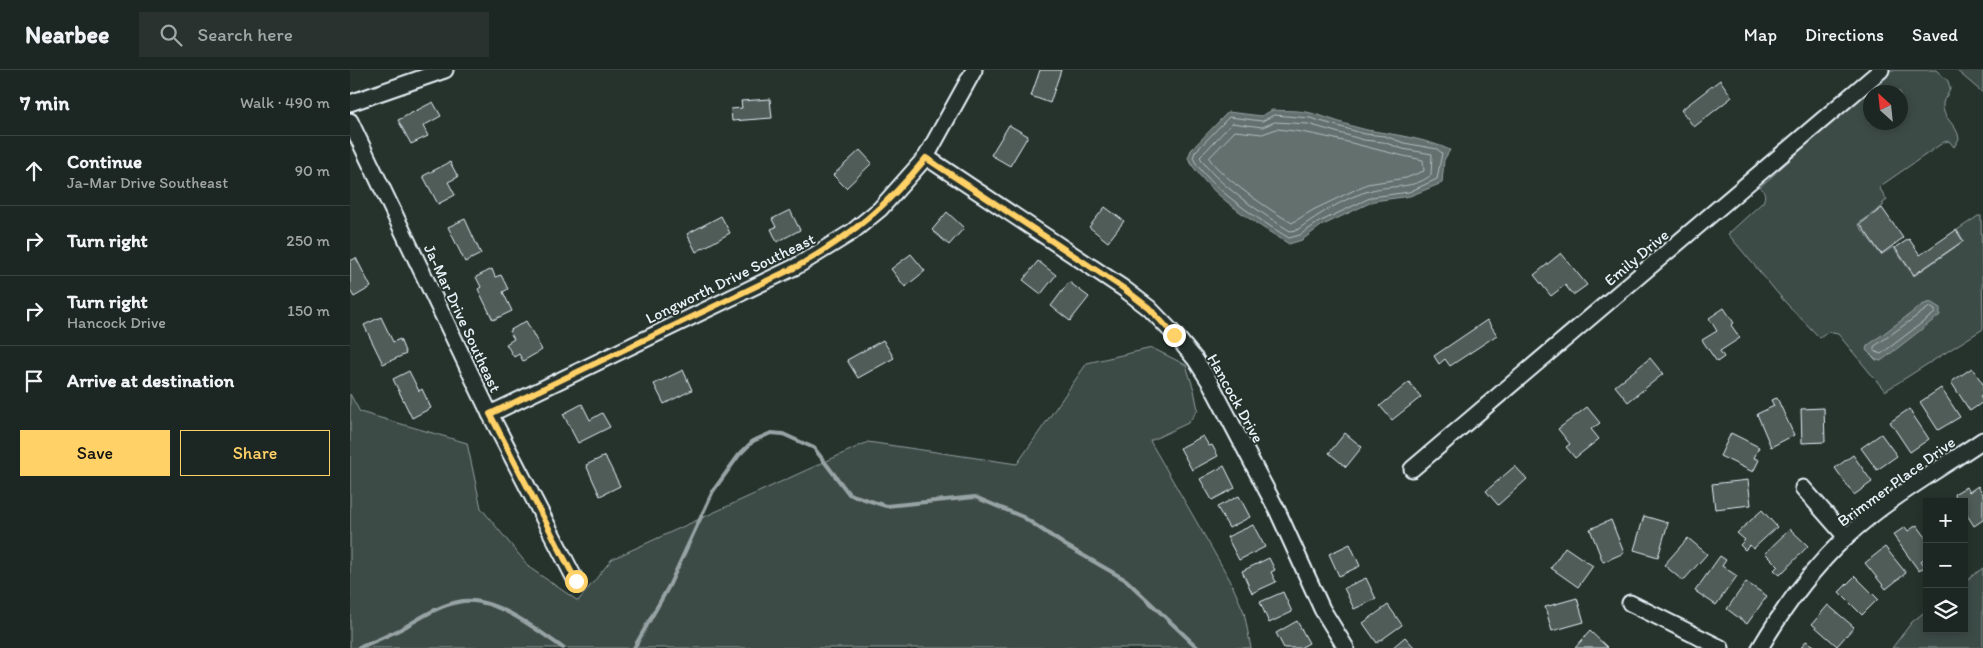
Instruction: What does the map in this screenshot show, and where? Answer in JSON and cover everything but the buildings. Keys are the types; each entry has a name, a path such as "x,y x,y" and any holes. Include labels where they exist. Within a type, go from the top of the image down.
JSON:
{"street":[{"path":"350,103 445,70"},
{"name":"Longworth Drive Southeast","path":"490,414 798,266 827,250 880,209 926,158 945,127 974,70"},
{"name":"Emily Drive","path":"1412,469 1881,70"},
{"name":"Ja-Mar Drive Southeast","path":"350,121 490,414 576,581"},
{"name":"Hancock Drive","path":"926,158 1123,288 1149,308 1180,341 1195,359 1211,384 1277,510 1322,609 1346,648"},
{"name":"Brimmer Place Drive","path":"1760,648 1798,589 1846,537 1894,500 1983,440"},
{"path":"1802,488 1846,537"},
{"path":"1630,603 1721,648"}],"shaded area":[{"path":"1889,70 1936,70 1948,81 1950,88 1943,103 1943,109 1956,129 1959,139 1954,147 1949,141 1944,142 1879,187 1887,200 1883,203 1883,206 1858,224 1881,255 1893,247 1914,276 1964,241 1957,230 1978,216 1981,216 1983,329 1885,391 1838,334 1828,332 1820,338 1785,302 1728,234 1763,202 1763,190 1760,187 1863,94 1863,130 1908,130 1908,85 1872,85"},
{"path":"1956,70 1983,70 1983,93"},
{"path":"1152,348 1186,365 1198,410 1188,423 1150,441 1230,580 1244,612 1251,648 350,648 350,394 360,412 467,443 481,508 530,568 578,601 612,559 868,442 1017,464 1087,363"},
{"path":"1983,568 1983,648 1892,648 1912,622 1923,613 1923,633 1968,633 1968,579"}],"water":[{"path":"1272,110 1311,113 1367,130 1398,135 1441,146 1450,150 1444,160 1442,183 1410,196 1374,201 1321,226 1302,240 1289,244 1233,207 1207,184 1188,158 1191,150 1228,112 1262,116"},
{"path":"1930,302 1940,308 1940,315 1881,361 1876,360 1866,350 1867,346 1922,305"}],"waterway":[{"path":"634,648 669,586 713,491 739,455 753,441 771,433 783,434 814,448 849,494 886,506 975,497 1023,517 1065,545 1126,580 1198,648"},
{"path":"358,648 403,628 439,608 463,601 475,601 502,609 529,624 563,648"}],"route":[{"path":"576,581 490,414 798,266 827,250 880,209 926,158 1123,288 1149,308 1174,335"}]}
